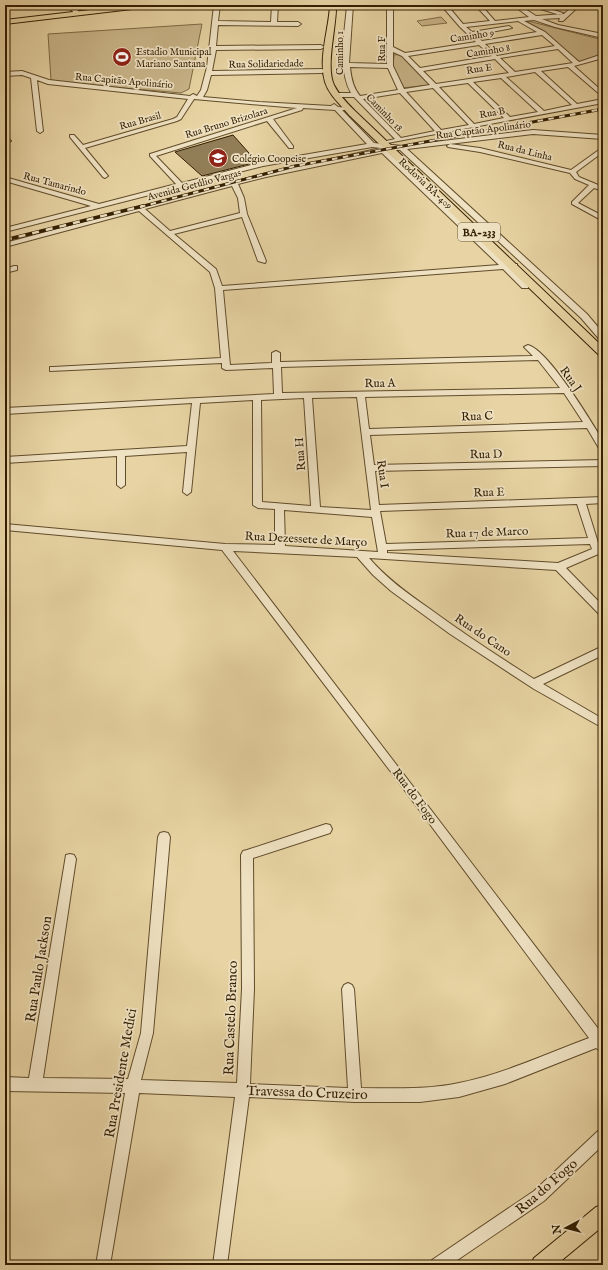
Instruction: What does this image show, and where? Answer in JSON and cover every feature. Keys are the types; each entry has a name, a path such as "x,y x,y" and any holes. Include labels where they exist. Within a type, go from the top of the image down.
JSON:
{"main road":[{"path":"104,9 130,5"},
{"path":"5,21 149,5"},
{"name":"BA-233","path":"328,5 328,12 330,15 327,69 329,83 336,95 348,109"},
{"name":"BA-233","path":"330,15 333,12 333,5"},
{"name":"Rodovia BA-409","path":"348,109 386,148 514,266 603,353"},
{"path":"541,1265 603,1214"}],"street":[{"path":"70,5 76,12"},
{"path":"205,52 213,5"},
{"name":"Rua Brasil","path":"82,148 175,120 179,118 197,97 205,92 209,73 217,5"},
{"path":"274,24 275,5"},
{"name":"Caminho 1","path":"350,5 347,65 348,83 355,95"},
{"name":"Rua F","path":"390,5 390,66 392,76 400,90 438,132"},
{"path":"444,5 462,26 513,73"},
{"path":"478,5 494,23"},
{"path":"516,5 530,17 555,26 603,36"},
{"path":"531,5 566,15"},
{"path":"555,26 577,5"},
{"path":"520,23 530,17 566,15"},
{"path":"215,23 298,24"},
{"path":"462,26 494,23 520,23 527,25 543,33 578,64"},
{"path":"472,34 513,27"},
{"name":"Caminho 9","path":"404,55 543,33"},
{"path":"212,48 321,47"},
{"name":"Caminho 8","path":"418,70 560,47"},
{"path":"390,48 404,55 473,126"},
{"name":"Rua E","path":"336,95 355,95 433,86 578,64 603,56"},
{"path":"347,65 390,66"},
{"path":"569,65 603,95"},
{"path":"536,70 576,106"},
{"name":"Rua Solidariedade","path":"209,73 322,71"},
{"path":"5,74 22,73 35,78"},
{"path":"502,75 543,113"},
{"path":"197,97 201,76"},
{"path":"5,80 35,78"},
{"path":"35,78 40,131"},
{"name":"Rua Capitão Apolinário","path":"35,78 69,85 208,98 335,106 348,109"},
{"path":"468,80 508,119"},
{"name":"Caminho 18","path":"355,95 399,140"},
{"name":"Rua B","path":"386,148 399,140 603,101"},
{"name":"Rua Capitão Apolinário","path":"260,102 306,107 335,106"},
{"path":"335,106 372,144"},
{"name":"Rua Bruno Brizolara","path":"180,184 152,154 306,107"},
{"path":"269,119 291,147"},
{"name":"Rua Captão Apolinário","path":"386,148 436,145 533,132 603,137"},
{"path":"72,136 105,176"},
{"name":"Avenida Getúlio Vargas","path":"5,230 263,164 372,144 386,148"},
{"name":"Rua da Linha","path":"436,145 480,150 572,172 577,178 603,189"},
{"path":"386,148 525,286"},
{"name":"Avenida Getúlio Vargas","path":"5,245 235,184 386,148"},
{"path":"402,148 584,316 603,338"},
{"path":"572,172 603,149"},
{"path":"596,154 603,158"},
{"name":"Rua Tamarindo","path":"5,179 100,206"},
{"path":"235,184 241,198 244,214 262,261"},
{"path":"593,185 574,203 603,218"},
{"path":"141,209 213,271 219,288 225,364"},
{"path":"169,233 244,214"},
{"path":"219,288 514,266"},
{"path":"5,271 14,268"},
{"name":"Rua J","path":"528,347 541,358 565,390 603,448"},
{"path":"276,353 278,396"},
{"name":"Rua A","path":"53,369 225,364 227,368 277,365 541,358"},
{"name":"Rua A","path":"5,411 278,396 361,396 565,390"},
{"name":"Rua H","path":"308,396 316,510"},
{"name":"Rua I","path":"361,396 376,511 383,551"},
{"name":"Rua E","path":"257,397 258,505 316,510 376,511 603,500"},
{"path":"187,492 190,449 196,401"},
{"name":"Rua C","path":"365,432 589,425"},
{"path":"5,460 190,449"},
{"path":"121,453 121,485"},
{"name":"Rua D","path":"370,468 603,463"},
{"path":"582,501 592,541 600,549"},
{"path":"280,508 280,548"},
{"name":"Rua Dezessete de Março","path":"5,527 225,547 280,548 360,554 383,551 559,567 600,549"},
{"name":"Rua 17 de Marco","path":"383,551 592,541"},
{"name":"Rua do Fogo","path":"225,547 601,1043"},
{"name":"Rua do Cano","path":"360,554 373,571 401,594 464,639 534,684 602,723"},
{"path":"559,567 603,612"},
{"path":"534,684 603,650"},
{"name":"Rua Castelo Branco","path":"220,1265 243,1089 248,989 247,855 326,829"},
{"name":"Rua Presidente Medici","path":"104,1265 133,1086 147,1034 164,837"},
{"name":"Rua Paulo Jackson","path":"35,1084 70,859"},
{"path":"348,989 355,1095"},
{"name":"Travessa do Cruzeiro","path":"5,1084 243,1089 355,1095 420,1095 459,1090 505,1077 601,1043"},
{"name":"Rua do Fogo","path":"437,1265 539,1196 603,1136"}],"shaded area":[{"path":"441,17 447,23 422,26 417,21"},
{"path":"528,21 603,40 603,55 580,62 525,22"},
{"name":"Estadio Municipal Mariano Santana","path":"202,24 189,89 181,93 55,82 51,80 48,34"},
{"path":"402,54 431,85 401,88 393,67 394,55"}],"building":[{"name":"Colégio Coopeise","path":"233,135 257,162 202,176 175,152"}],"railway":[{"path":"140,207 295,166 603,109"},
{"path":"5,240 143,206"}],"place":[{"name":"Estadio Municipal Mariano Santana","path":"122,57"},
{"name":"Colégio Coopeise","path":"218,158"}]}
